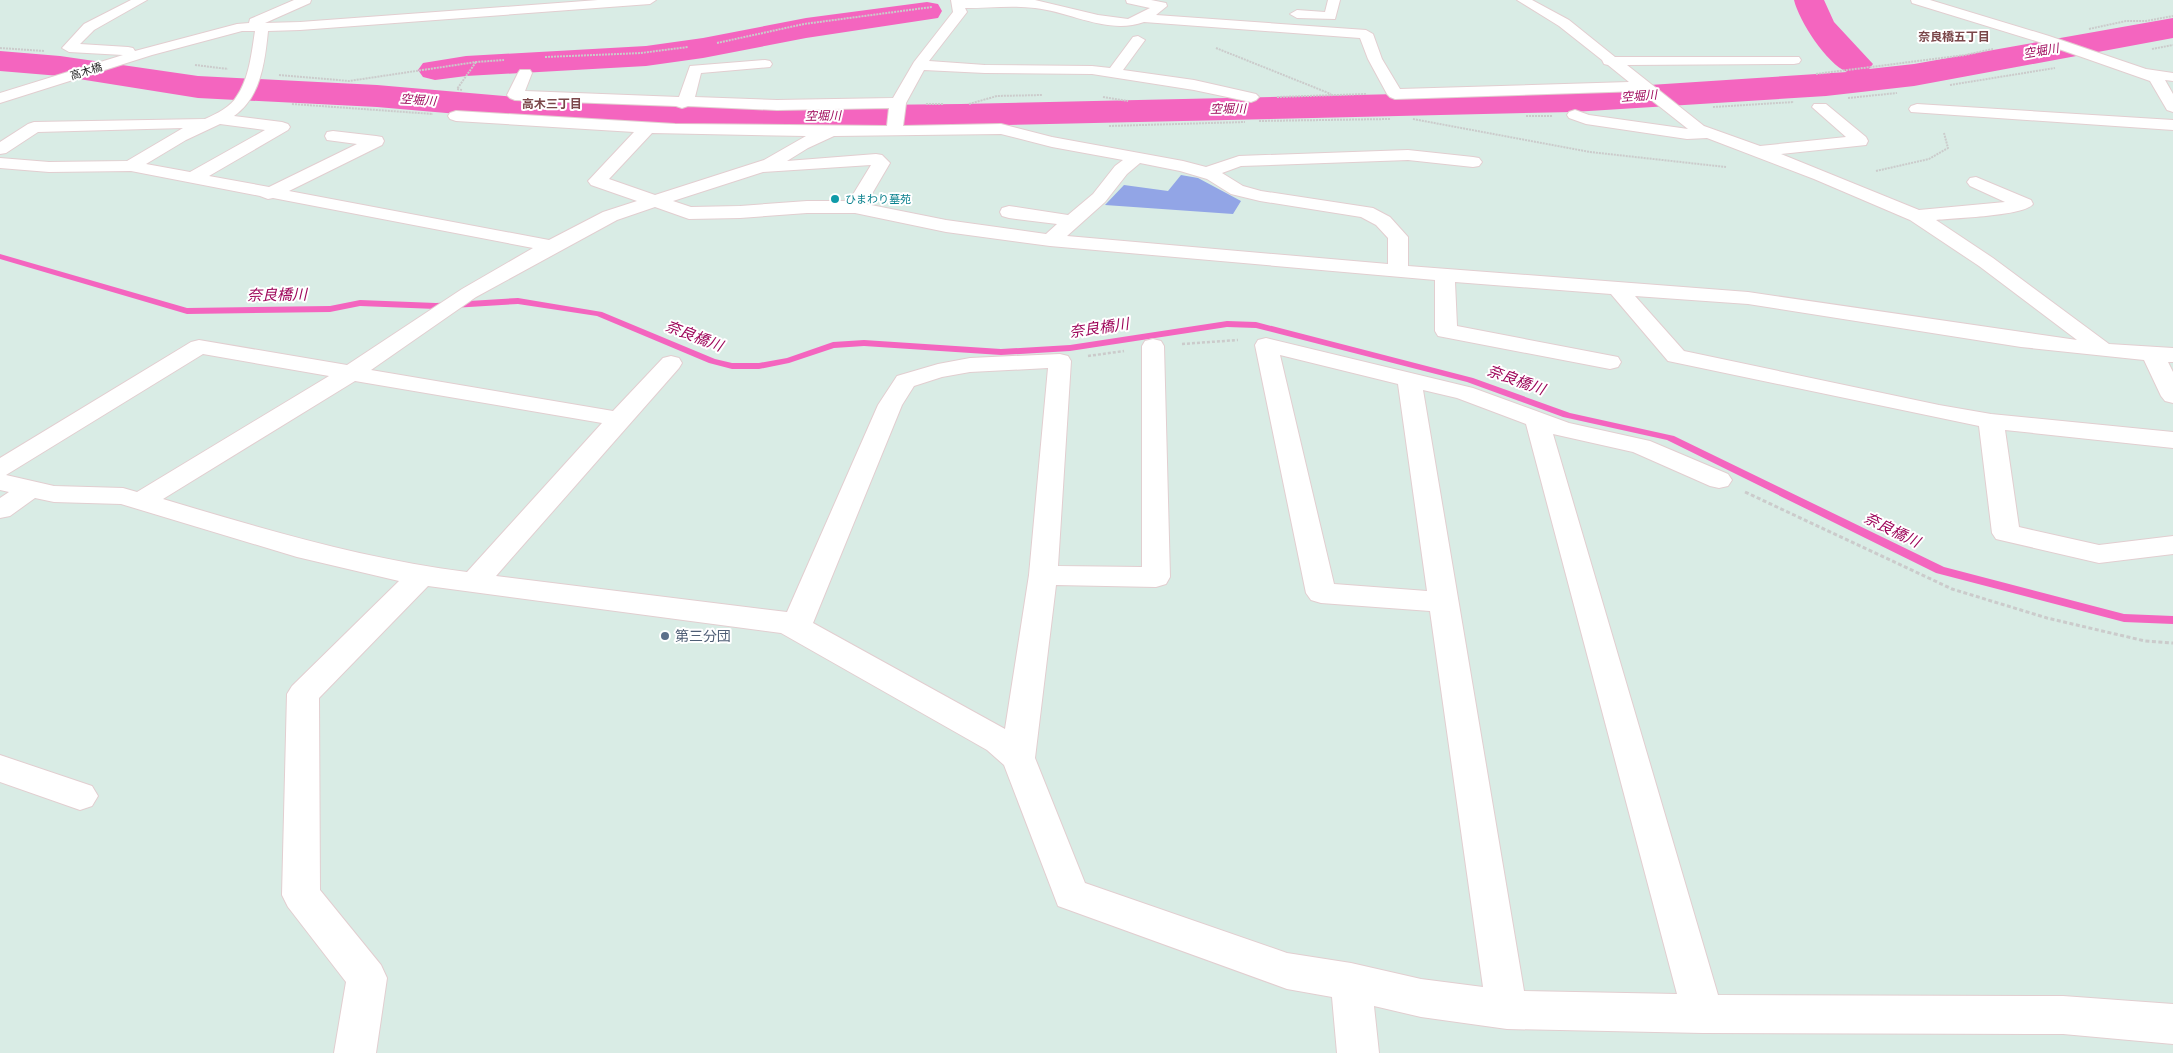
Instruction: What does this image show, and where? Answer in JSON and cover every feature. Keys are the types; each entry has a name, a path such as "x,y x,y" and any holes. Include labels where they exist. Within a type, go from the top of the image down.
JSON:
{"street":[{"path":"141,0 89,27 69,48 147,52"},
{"path":"242,27 305,0"},
{"path":"431,16 442,0"},
{"path":"242,27 431,16 650,0"},
{"path":"894,129 898,105 919,65 960,12 958,3 1035,4 1098,19 1129,23 1166,6 1132,0"},
{"path":"1280,13 1330,16 1334,0"},
{"path":"1523,0 1564,24 1671,110 1698,129 1758,151 1917,216 1986,262 2102,349"},
{"path":"1917,0 2049,40 2144,73 2156,78 2173,106"},
{"path":"1936,6 1961,1"},
{"path":"1143,18 1366,34 1375,59 1395,94 1642,87"},
{"name":"高木橋","path":"0,98 147,52 242,27"},
{"path":"131,166 155,150 213,121 244,100 259,54 262,27"},
{"path":"1114,73 1138,40"},
{"path":"1610,61 1794,60"},
{"path":"682,103 689,95 695,69 765,64"},
{"path":"919,65 985,69 1092,70 1227,91 1251,98"},
{"path":"2144,73 2173,77"},
{"path":"529,78 515,95 682,103 898,105"},
{"path":"1758,151 1860,140 1820,107"},
{"path":"1917,109 2173,124"},
{"path":"1575,115 1687,134 1710,134"},
{"path":"456,116 558,124 648,128 830,132 894,129 1001,129 1052,142 1183,166 1207,173 1237,190 1260,196 1366,212 1383,221 1398,237 1398,271"},
{"path":"0,149 34,126 213,121 282,127 192,178"},
{"path":"648,128 597,181 689,213 708,214 807,207 856,207 946,226 1050,240 1796,304 2000,337 2163,354 2173,396"},
{"path":"140,501 351,373 465,296 552,246 610,216 770,164 802,144 830,132"},
{"path":"268,194 376,141 333,136"},
{"path":"1207,173 1239,161 1408,155 1473,162"},
{"path":"1050,240 1099,198 1121,170 1136,158"},
{"path":"757,169 876,159 881,163 856,207"},
{"path":"0,163 45,168 82,165 131,166 268,194 552,246"},
{"path":"1917,216 2015,207 2024,204 1976,182"},
{"path":"1009,212 1073,221"},
{"path":"1445,275 1446,332 1610,362"},
{"path":"1617,288 1676,356 1938,412 1991,421 2173,440"},
{"path":"1443,602 1321,593 1266,345 1465,393 1562,430 1641,446 1719,480"},
{"path":"1043,575 1156,577 1153,346"},
{"path":"0,469 199,347 619,419"},
{"path":"796,627 890,405 905,381 938,371 970,365 1060,361 1043,575 1018,758"},
{"path":"474,583 671,363"},
{"path":"1409,379 1507,1010"},
{"path":"1537,420 1703,1014"},
{"path":"1991,421 2006,533 2099,554 2173,545"},
{"path":"0,510 15,486 54,494 123,496 307,551 421,576 788,623 999,741 1018,758 1071,894 1234,954 1287,971 1351,982 1421,998 1507,1010 1703,1014 2063,1015 2173,1024"},
{"path":"355,1053 367,978 301,895 303,694 421,576"},
{"path":"0,768 80,796"},
{"path":"1351,982 1358,1053"}],"path":[{"path":"712,44 804,24 958,3"},
{"path":"1808,75 1966,55 2049,40 2126,21 2146,21 2173,16"},
{"path":"541,58 641,53 696,46"},
{"path":"1942,86 2103,59"},
{"path":"252,72 329,81 349,81 476,62 505,60"},
{"path":"463,90 457,89 476,62"},
{"path":"1846,98 1905,92"},
{"path":"244,100 456,116"},
{"path":"1671,110 1798,101"},
{"path":"1517,116 1575,115"},
{"path":"1410,118 1429,118"},
{"path":"1257,122 1391,119"},
{"path":"1109,126 1247,122"},
{"path":"1719,480 1952,589 2047,618 2145,641 2173,643"}],"shaded area":[{"path":"1181,175 1198,178 1241,201 1233,214 1105,205 1124,185 1168,191"}],"waterway":[{"name":"空堀川","path":"1809,0 1821,27 1834,43 1856,64"},
{"name":"空堀川","path":"435,70 466,66 646,56 703,48 806,28 927,11"},
{"name":"空堀川","path":"0,61 60,66 198,87 377,96 562,112 699,118 961,115 1573,101 1826,85 1914,75 2173,28"},
{"name":"奈良橋川","path":"0,256 187,311 330,309 360,303 436,306 518,301 599,314 712,361 732,366 759,366 789,360 833,345 864,343 1001,352 1070,348 1227,324 1256,325 1470,380 1567,415 1670,438 1940,570 2124,618 2173,620"}],"place":[{"name":"ひまわり墓苑","path":"835,199"},
{"name":"第三分団","path":"665,636"}],"district":[{"name":"奈良橋五丁目","path":"1954,37"},
{"name":"高木三丁目","path":"552,104"}]}
